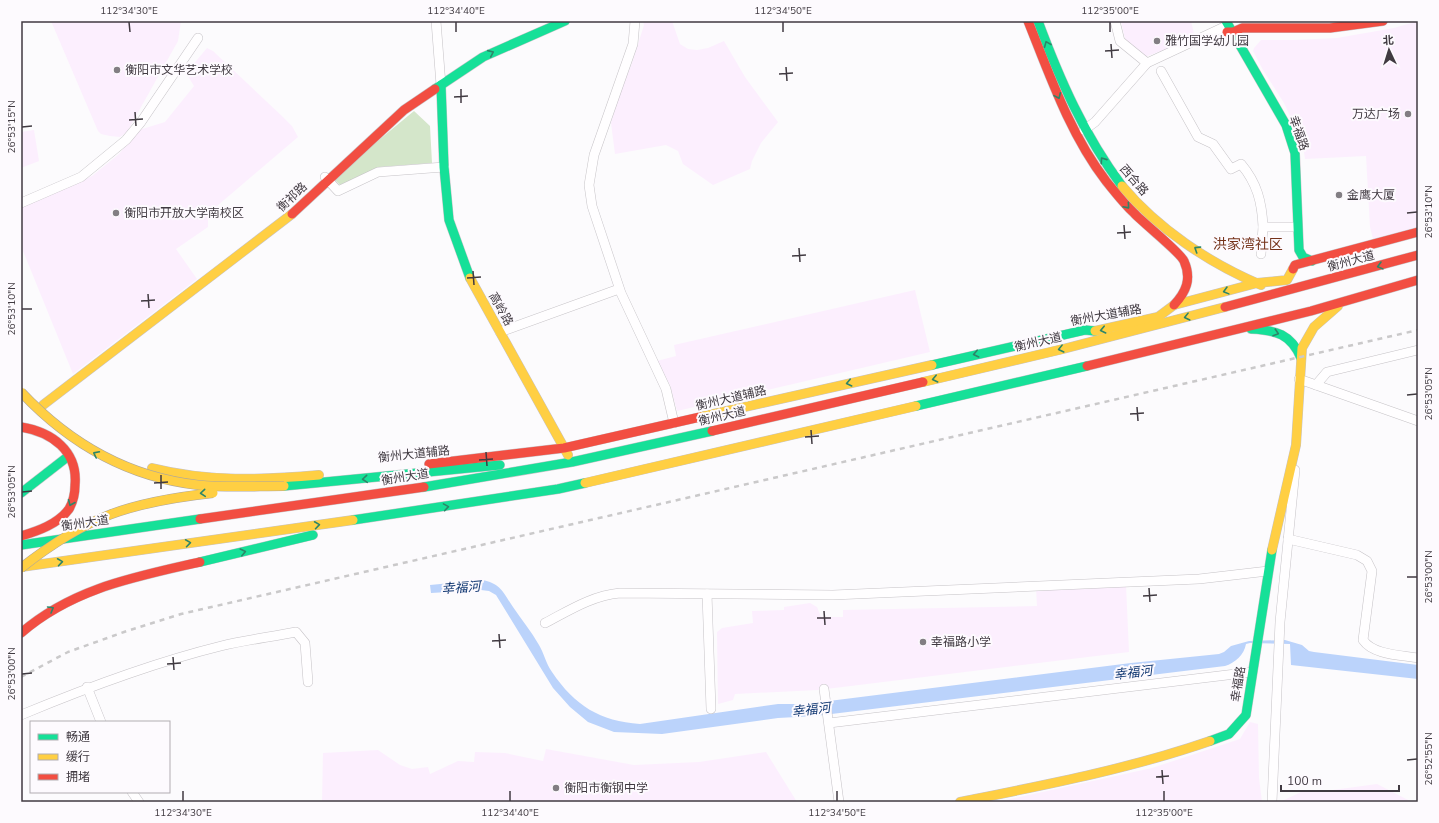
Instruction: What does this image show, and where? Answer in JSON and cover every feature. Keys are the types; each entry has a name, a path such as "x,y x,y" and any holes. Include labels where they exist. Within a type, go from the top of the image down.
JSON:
{"main road":[{"name":"衡祁路","path":"42,404 275,228 404,110 479,50 545,21"},
{"name":"衡祁路","path":"440,82 483,57 565,21"},
{"name":"西合路","path":"1028,21 1054,87 1086,153 1106,181 1132,212 1184,259 1188,269 1189,278 1183,296 1174,305"},
{"name":"西合路","path":"1038,21 1084,130 1114,176 1140,205 1166,229 1233,273 1280,293"},
{"path":"1229,26 1329,24 1348,21"},
{"path":"1229,26 1242,28 1330,28 1383,21"},
{"name":"幸福路","path":"1229,26 1286,125 1293,154 1299,250 1303,257 1312,261"},
{"name":"幸福路","path":"1229,26 1282,127 1293,154 1295,265"},
{"path":"1241,48 1244,40 1251,33 1265,28"},
{"name":"高岭路","path":"440,82 444,167 449,220 471,280 572,462"},
{"path":"1280,293 1295,265 1418,232"},
{"name":"衡州大道","path":"21,545 413,489 572,462 787,414 1151,326 1280,293 1418,255"},
{"name":"衡州大道辅路","path":"21,382 42,404 88,441 136,463 159,470 208,478 230,479 290,477 384,469 564,448 1085,330 1092,332 1158,317 1174,305 1257,283 1287,280"},
{"path":"21,568 420,511 558,489 1065,372 1239,329 1418,280"},
{"path":"1300,358 1305,341 1314,326 1344,301"},
{"path":"1151,326 1158,317"},
{"path":"1239,329 1262,330 1278,333 1292,341 1297,347 1300,358"},
{"name":"幸福路","path":"960,802 1082,778 1182,750 1229,734 1246,715 1268,571 1296,445 1300,358"},
{"path":"21,392 48,420 83,446 109,460 138,472 198,485 284,486"},
{"path":"21,427 35,428 48,433 60,442 69,453 74,466 77,481 70,508 59,520 45,529 21,536"},
{"path":"79,449 88,441"},
{"path":"21,493 66,458"},
{"path":"21,568 46,547 70,531 127,506 156,499 180,495 517,463 572,462"},
{"path":"21,633 31,623 51,609 95,590 170,569 420,511"}],"street":[{"path":"436,21 440,82"},
{"path":"635,21 633,44 594,155 589,185 592,206 619,289 666,389 674,423"},
{"path":"1116,21 1120,41 1147,63"},
{"path":"1084,130 1095,122 1147,63 1229,26"},
{"path":"21,203 81,177 126,140 141,122 198,38"},
{"path":"1160,71 1198,136 1213,144 1231,169 1241,164 1248,172 1259,194 1263,227 1261,254"},
{"path":"327,179 338,191 378,172 444,167"},
{"path":"1263,227 1294,227"},
{"path":"500,332 619,289"},
{"path":"1316,385 1327,372 1418,350"},
{"path":"1300,379 1418,421"},
{"path":"1272,802 1280,622 1296,445"},
{"path":"1288,539 1357,555 1367,561 1372,571 1363,640 1367,646 1388,653 1418,658"},
{"path":"545,623 583,602 602,595 620,593 833,595 1199,579 1268,571"},
{"path":"707,594 712,708"},
{"path":"21,714 87,687 178,658 222,646 296,632 305,643 308,682"},
{"path":"828,721 1252,672"},
{"path":"87,687 101,721"},
{"path":"824,692 839,802"},
{"path":"133,793 139,802"}],"shaded area":[{"name":"衡阳市文华艺术学校","path":"51,21 181,21 178,41 127,132 120,137 101,134 98,131"},
{"path":"643,21 672,21 680,44 688,49 697,50 708,48 724,41 745,77 778,122 761,143 752,161 750,169 713,185 683,164 678,151 666,145 615,154 611,123 619,95 632,63 644,25"},
{"name":"雅竹国学幼儿园","path":"1121,21 1191,21 1195,38 1145,57 1126,43"},
{"path":"1418,21 1418,227 1373,239 1370,227 1366,156 1305,159 1303,145 1284,103 1253,51 1261,40 1337,38 1394,28"},
{"name":"衡阳市开放大学南校区","path":"207,48 213,51 283,117 292,126 298,137 217,206 208,217 208,227 176,249 197,279 73,374 21,246 21,208 92,176 119,154 139,130 165,122 194,86 186,73"},
{"path":"34,130 39,161 21,168 21,132"},
{"path":"915,290 930,352 677,411 670,385 657,361 676,356 674,345"},
{"name":"幸福路小学","path":"1126,585 1129,652 818,690 735,694 733,700 718,704 717,632 722,628 753,623 752,611 784,610 784,607 810,603 817,607 821,617 843,617 843,610 1037,606 1036,588"},
{"path":"1250,722 1258,724 1259,778 1262,802 996,802 1152,768 1240,739"},
{"name":"衡阳市衡钢中学","path":"546,749 634,765 699,762 766,752 797,802 322,802 323,753 378,750 400,765 412,769 428,767 430,774 458,761 474,762 475,752 505,753 543,761"},
{"path":"1377,784 1412,802 1280,802 1301,792 1318,792"}],"green space":[{"path":"414,111 430,126 432,163 379,167 340,185 333,178"}],"water":[{"name":"幸福河","path":"482,580 493,583 504,593 541,648 550,669 561,684 579,703 601,715 640,724 778,704 805,704 1131,663 1219,654 1231,646 1249,641 1285,640 1302,645 1309,651 1314,652 1418,665 1418,679 1291,665 1290,644 1250,643 1246,644 1243,652 1238,658 1225,666 815,716 778,718 662,734 614,732 588,722 570,707 553,688 496,595 489,591 481,590 431,593 430,585"}],"railway":[{"path":"21,677 68,652 181,614 1418,330"}],"traffic: fast":[{"path":"435,89 483,57 565,21"},
{"path":"1038,21 1064,86 1074,106 1096,147 1122,186"},
{"path":"1226,21 1286,125 1295,153 1299,250 1303,257 1312,261"},
{"path":"441,85 444,167 449,220 470,278"},
{"path":"1251,329 1275,332 1282,335 1292,343 1301,358"},
{"path":"932,365 1085,330 1095,331"},
{"path":"916,406 1087,366"},
{"path":"424,487 572,462 712,431"},
{"path":"21,493 66,458"},
{"path":"284,486 500,465"},
{"path":"353,520 558,489 585,483"},
{"path":"21,545 200,519"},
{"path":"200,562 313,535"},
{"path":"1210,741 1229,734 1246,715 1272,550"}],"traffic: slow":[{"path":"1122,186 1152,217 1186,243 1222,266 1261,285"},
{"path":"43,405 292,214"},
{"path":"1095,331 1158,317 1174,305 1257,283 1287,280 1293,269"},
{"path":"470,278 568,455"},
{"path":"1272,550 1296,445 1302,348 1314,327 1338,306"},
{"path":"923,382 1063,349 1225,307"},
{"path":"700,417 932,365"},
{"path":"21,392 59,427 101,455 124,466 172,481 198,485 231,487 284,486"},
{"path":"585,483 916,406"},
{"path":"152,468 194,476 235,479 319,475"},
{"path":"21,568 67,536 111,514 157,501 213,493"},
{"path":"21,567 353,520"},
{"path":"960,802 1055,783 1118,768 1210,741"}],"traffic: jam":[{"path":"1028,21 1071,124 1093,163 1127,206 1176,251 1184,261 1188,279 1185,290 1174,305"},
{"path":"1227,32 1233,32 1242,28 1330,28 1383,21"},
{"path":"292,214 404,110 435,89"},
{"path":"1293,269 1295,265 1418,232"},
{"path":"1225,307 1418,255"},
{"path":"1087,366 1311,311 1418,280"},
{"path":"712,431 923,382"},
{"path":"429,464 564,448 700,417"},
{"path":"21,427 43,433 61,445 72,462 75,473 74,494 69,509 53,523 21,536"},
{"path":"200,519 424,487"},
{"path":"21,633 62,605 83,595 129,579 200,562"}],"place":[{"name":"雅竹国学幼儿园","path":"1157,41"},
{"name":"衡阳市文华艺术学校","path":"117,70"},
{"name":"万达广场","path":"1408,114"},
{"name":"金鹰大厦","path":"1339,195"},
{"name":"衡阳市开放大学南校区","path":"116,213"},
{"name":"幸福路小学","path":"923,642"},
{"name":"衡阳市衡钢中学","path":"556,788"}],"district":[{"name":"洪家湾社区","path":"1248,244"}]}
